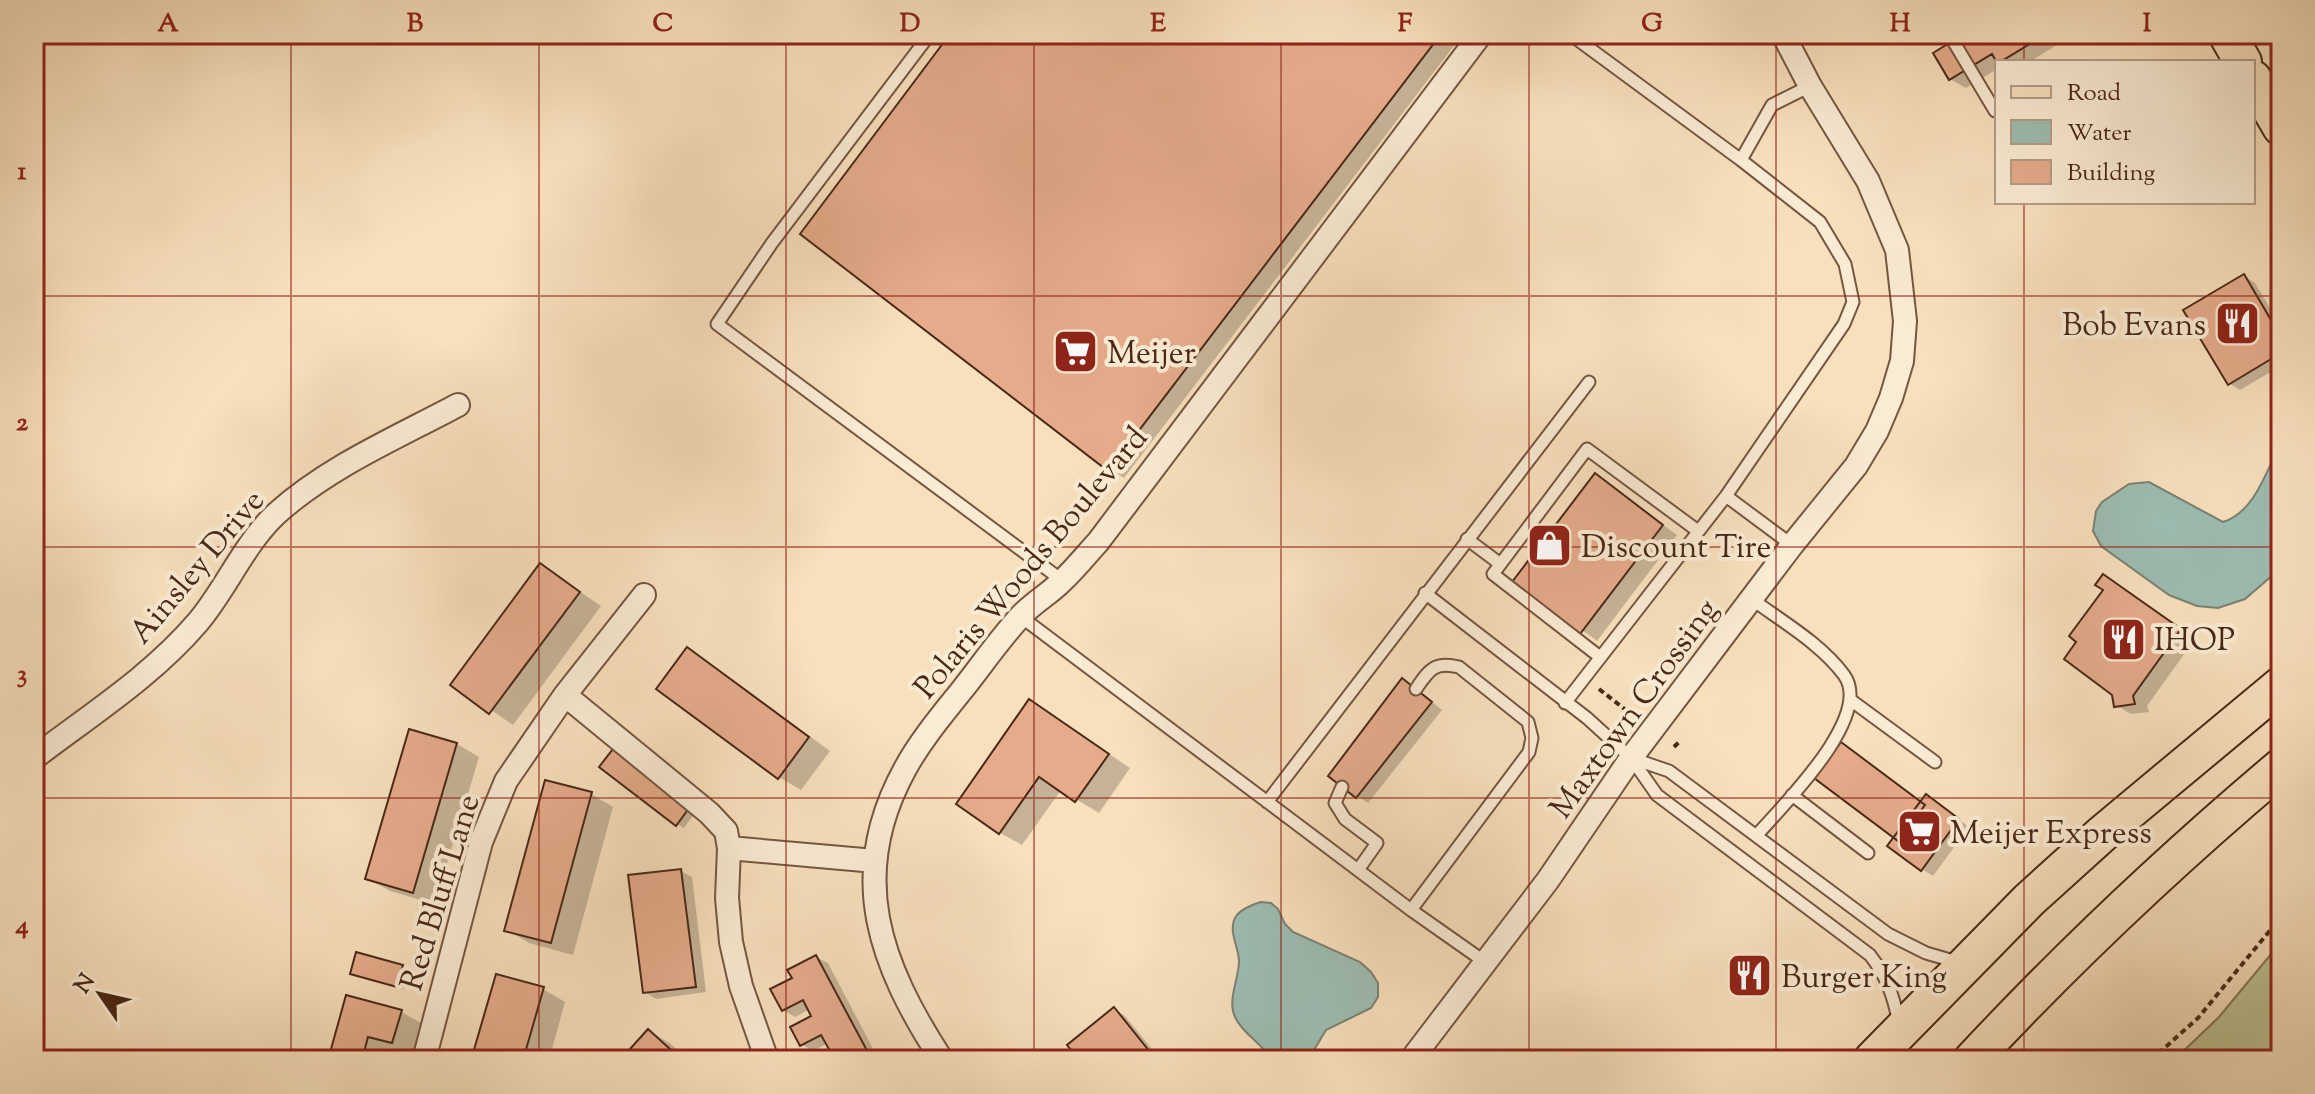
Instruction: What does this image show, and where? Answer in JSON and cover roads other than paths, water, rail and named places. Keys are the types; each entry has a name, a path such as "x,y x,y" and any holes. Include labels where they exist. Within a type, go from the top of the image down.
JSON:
{"main road":[{"path":"2227,34 2242,60"},
{"path":"2255,82 2281,127"},
{"path":"1872,1060 2029,900 2102,834 2281,685"},
{"path":"1972,1060 2094,935 2194,841 2281,767"}],"street":[{"name":"Polaris Woods Boulevard","path":"942,1060 894,978 882,944 875,908 875,861 880,831 889,800 905,768 1020,616 1063,581 1098,542 1481,34"},
{"name":"Maxtown Crossing","path":"1411,1060 1548,880 1631,758 1792,545 1856,466 1877,431 1891,398 1902,361 1905,321 1897,250 1868,181 1810,86 1783,34"},
{"name":"Ainsley Drive","path":"34,758 130,686 176,646 220,594 274,516 308,487 458,405"},
{"name":"Red Bluff Lane","path":"424,1060 481,842 506,781 565,695 644,595"},
{"path":"565,695 709,813 726,831 731,942 741,986 767,1060"},
{"path":"729,848 875,861"}],"lane":[{"path":"930,34 772,243 717,324 1063,581"},
{"path":"1565,703 1726,496 1844,324 1853,302 1845,264 1820,222 1570,34"},
{"path":"1949,34 1995,111"},
{"path":"1741,160 1772,105 1810,86"},
{"path":"1267,802 1589,382"},
{"path":"1600,657 1493,574 1587,449 1698,531"},
{"path":"1726,496 1792,545"},
{"path":"1467,539 1499,563"},
{"path":"1425,593 1587,718 1631,758 1657,795 1870,955 1890,988 1901,1030"},
{"path":"1753,600 1824,653 1846,677 1852,701 1827,752 1757,835"},
{"path":"1020,616 1411,910 1485,962"},
{"path":"1411,910 1529,752 1532,738 1528,722 1459,667 1444,663 1430,669 1416,689"},
{"path":"1852,701 1935,762"},
{"path":"1631,758 1669,771 1888,934 1926,953 1966,964"},
{"path":"1342,787 1335,803 1345,819 1377,843 1358,870"},
{"path":"1792,795 1868,853"}],"water":[{"path":"2281,443 2281,568 2245,599 2218,608 2197,606 2169,595 2101,546 2093,531 2096,511 2102,502 2129,484 2149,482 2223,522 2234,517 2258,489"},
{"path":"1261,902 1271,903 1278,909 1293,932 1360,962 1378,983 1378,997 1371,1008 1326,1030 1308,1060 1271,1060 1235,1017 1233,997 1239,956 1233,923 1240,912"}],"place":[{"name":"Bob Evans","path":"2237,324"},
{"name":"Meijer","path":"1076,352"},
{"name":"Discount Tire","path":"1550,546"},
{"name":"IHOP","path":"2123,639"},
{"name":"Meijer Express","path":"1919,832"},
{"name":"Burger King","path":"1750,976"}]}
